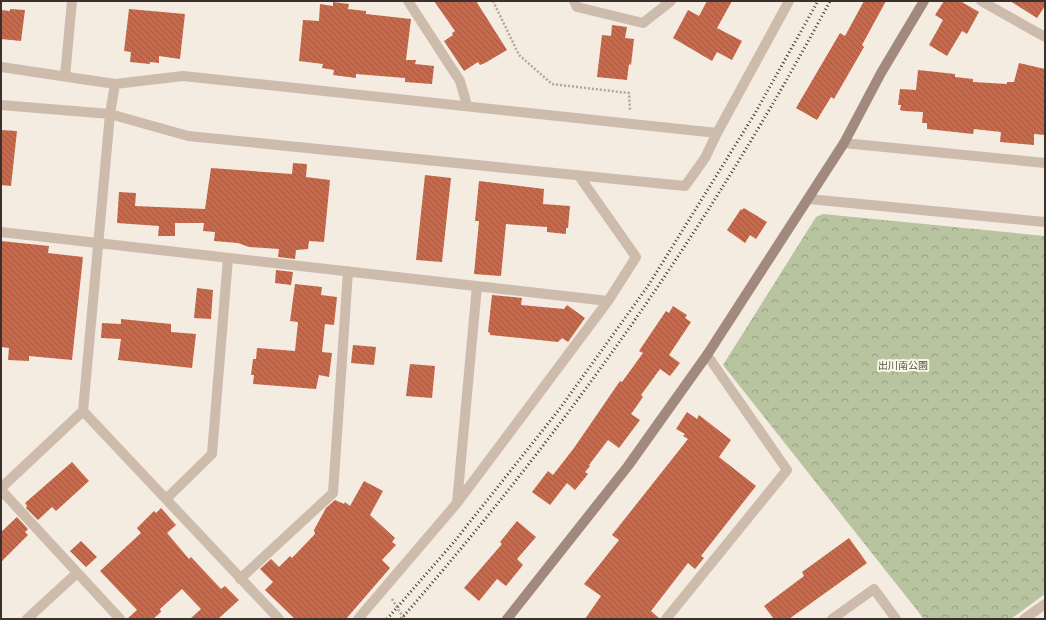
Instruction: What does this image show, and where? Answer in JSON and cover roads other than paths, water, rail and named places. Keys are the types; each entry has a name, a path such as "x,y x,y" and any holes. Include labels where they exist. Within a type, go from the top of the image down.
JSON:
{"street":[{"path":"65,76 72,1"},
{"path":"408,1 460,81 467,105"},
{"path":"577,3 643,23 671,1"},
{"path":"1,105 110,114 188,136 685,186 705,158 717,133 789,1"},
{"path":"508,619 628,466 707,355 844,143 924,1"},
{"path":"981,1 1045,37"},
{"path":"1,67 115,84 183,76 467,105 717,133"},
{"path":"115,84 110,114 83,411 1,489 120,619"},
{"path":"844,143 1045,163"},
{"path":"358,619 457,503 608,301 636,257 579,176"},
{"path":"809,199 1045,222"},
{"path":"1,232 608,301"},
{"path":"166,499 212,454 228,258"},
{"path":"240,579 333,493 348,271"},
{"path":"457,503 477,286"},
{"path":"666,619 787,470 707,355"},
{"path":"83,411 279,619"},
{"path":"27,619 77,573"},
{"path":"832,619 874,589 896,619"},
{"path":"1024,619 1045,604"}],"railway":[{"path":"387,619 454,542 558,411 648,286 754,115 818,1"},
{"path":"401,619 521,474 578,399 633,322 686,244 736,165 784,84 830,1"}],"park label":[{"name":"出川南公園","path":"903,365"}]}
